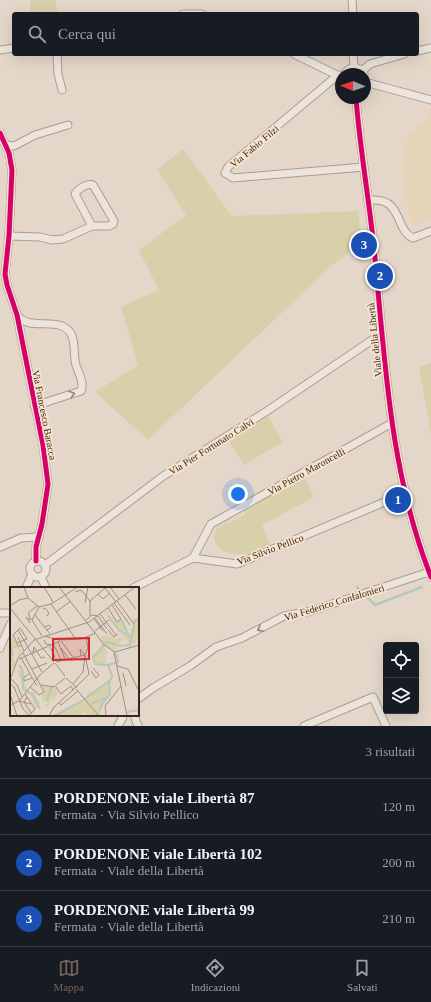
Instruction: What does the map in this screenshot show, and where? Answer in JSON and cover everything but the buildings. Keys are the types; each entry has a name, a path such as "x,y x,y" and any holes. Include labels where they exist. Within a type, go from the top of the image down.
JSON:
{"street":[{"path":"352,0 353,12"},
{"path":"0,50 12,48"},
{"path":"419,51 431,48"},
{"path":"57,56 58,74 62,90"},
{"path":"298,56 335,72"},
{"path":"353,56 354,68"},
{"path":"368,68 370,64 397,56"},
{"path":"371,79 431,100"},
{"name":"Via Fabio Filzi","path":"335,80 228,168 225,173 233,178 364,167"},
{"name":"Viale della Libertà","path":"357,104 375,256 381,334 392,423 406,493 417,535 430,574"},
{"path":"6,145 14,146 36,135 68,125"},
{"path":"0,133 6,145 12,170 9,236 2,276"},
{"path":"9,236 52,240 63,239 92,226 109,226 113,224 114,221 93,185 90,184 75,194 92,226"},
{"path":"368,200 388,203 397,215 408,236 413,238 431,231"},
{"name":"Via Francesco Baracca","path":"2,276 7,285 18,315 34,406 43,445 48,484 46,504 36,547 36,561"},
{"name":"Via Francesco Baracca","path":"18,315 25,322 56,324 67,329 73,338 74,360 82,384 81,391 34,406"},
{"name":"Via Pier Fortunato Calvi","path":"45,565 162,477 267,411 381,334"},
{"name":"Via Pietro Maroncelli","path":"194,558 211,524 392,423"},
{"name":"Via Silvio Pellico","path":"194,558 237,564 406,493"},
{"path":"0,547 21,538 39,537"},
{"path":"135,587 194,558"},
{"path":"26,587 32,574 30,566 36,561 41,561 45,565 46,570 43,575 36,576 32,574"},
{"name":"Via Federico Confalonieri","path":"139,698 216,648 242,638 284,616 311,611 430,574"},
{"path":"40,576 46,587"},
{"path":"0,612 10,613"},
{"path":"0,648 10,625"},
{"path":"304,726 373,697 386,726"},
{"path":"118,726 123,716"},
{"path":"134,716 138,726"}],"shaded area":[{"path":"31,0 55,0 58,12 30,12"},
{"path":"429,109 431,109 431,219 411,226 401,168 408,135 429,117"},
{"path":"183,149 232,216 358,211 362,243 330,267 148,440 95,392 138,365 121,307 159,290 139,250 186,215 157,170"},
{"path":"431,363 431,434 419,367"},
{"path":"268,416 283,442 244,465 229,441"},
{"path":"304,477 314,497 262,525 270,544 262,547 263,550 248,554 232,554 221,549 216,544 214,537 215,533 221,525 226,522 228,524 245,514 244,511"}],"waterway":[{"path":"357,587 360,591"},
{"path":"367,597 375,605 422,587"}],"cycle path":[{"path":"357,104 373,238 382,339 398,460 407,500 431,577"},
{"path":"0,133 9,153 12,170 9,236 5,274 17,315 43,445 48,484 42,524 36,547 36,561"}],"place":[{"name":"PORDENONE viale Libertà 99","path":"364,245"},
{"name":"PORDENONE viale Libertà 102","path":"380,276"},
{"name":"PORDENONE viale Libertà 87","path":"398,500"}]}
